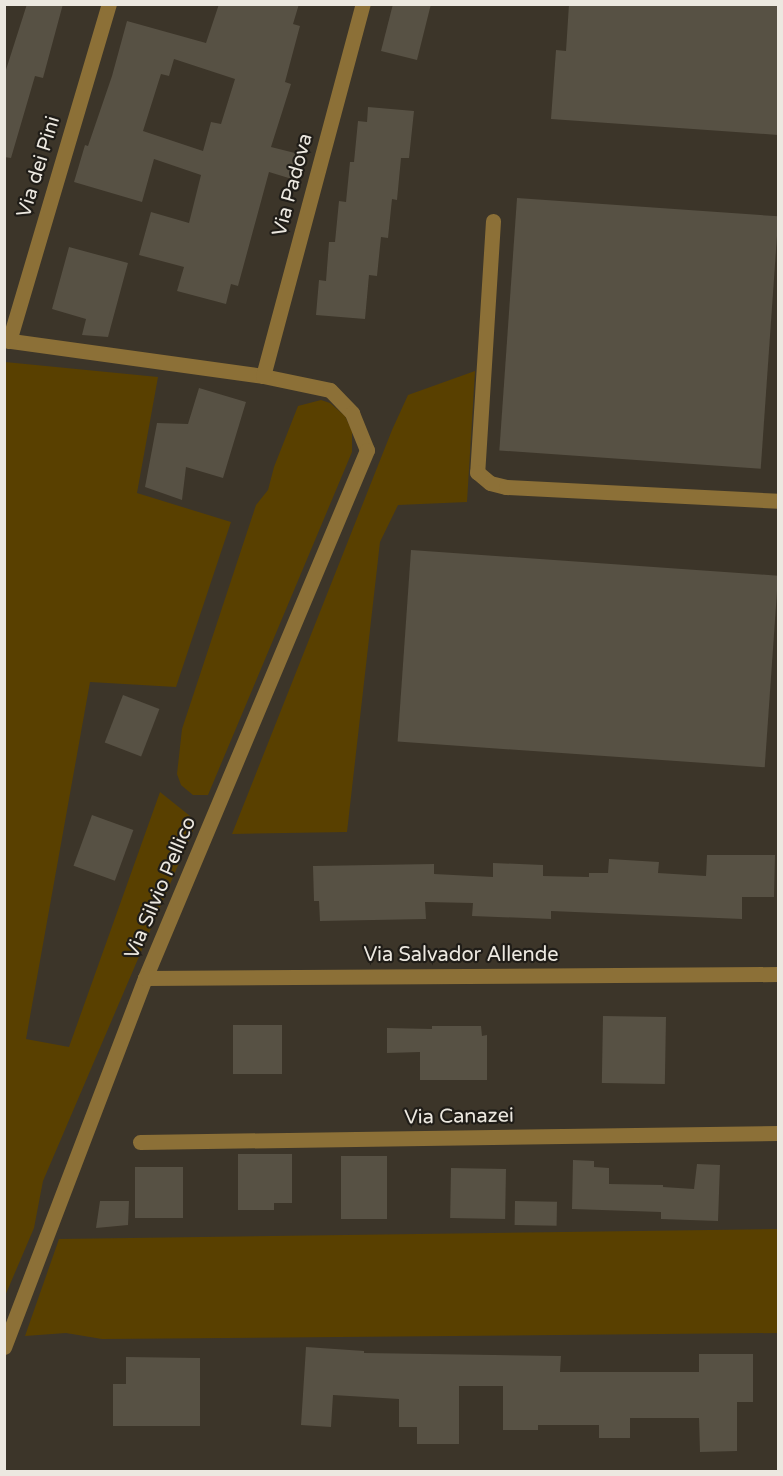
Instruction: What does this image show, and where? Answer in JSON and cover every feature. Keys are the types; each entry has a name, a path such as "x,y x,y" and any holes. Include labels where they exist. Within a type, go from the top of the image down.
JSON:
{"street":[{"name":"Via dei Pini","path":"7,341 109,4"},
{"name":"Via Padova","path":"263,376 363,4"},
{"path":"493,221 477,472 490,483 506,487 778,501"},
{"path":"7,341 263,376"},
{"name":"Via Silvio Pellico","path":"4,1347 145,978 367,450 352,413 330,390 263,376"},
{"name":"Via Salvador Allende","path":"145,978 778,975"},
{"name":"Via Canazei","path":"140,1142 778,1133"}],"shaded area":[{"path":"5,362 158,377 137,493 231,522 176,687 90,682 26,1039 69,1047 160,792 190,816 194,828 43,1181 34,1228 5,1296"},
{"path":"475,371 467,502 398,505 380,542 347,832 232,834 392,430 408,395"},
{"path":"321,400 330,403 345,416 352,431 352,452 208,795 193,795 181,785 177,774 182,729 256,505 268,490 274,467 298,406"},
{"path":"778,1229 778,1333 102,1339 66,1333 25,1336 59,1239"}],"building":[{"path":"27,4 63,4 43,78 35,76 11,158 4,157 4,76"},
{"path":"219,4 299,4 293,24 300,26 285,82 291,84 271,147 299,154 292,179 269,172 238,286 231,284 226,304 177,291 184,267 139,255 151,212 189,223 201,175 154,159 142,202 74,182 85,145 88,146 112,76 127,21 206,43","holes":["174,59 235,79 221,124 211,122 203,151 143,131 161,74 169,76"]},
{"path":"393,4 431,4 417,60 381,51"},
{"path":"569,4 778,4 778,135 551,119 556,50 566,51"},
{"path":"368,107 414,111 409,158 401,158 397,200 392,199 388,238 381,237 377,276 369,275 365,319 316,315 319,280 326,281 329,242 335,242 339,201 346,202 350,162 354,162 358,121 367,122"},
{"path":"517,198 778,216 761,469 499,450"},
{"path":"69,247 128,263 108,337 82,335 86,319 52,309"},
{"path":"199,388 246,402 223,478 186,467 182,500 145,487 157,423 188,424"},
{"path":"411,550 778,576 765,767 398,742"},
{"path":"123,695 159,709 141,757 105,743"},
{"path":"92,815 133,830 115,881 74,866"},
{"path":"707,855 775,855 774,897 742,897 742,919 551,911 551,919 472,916 473,903 425,902 426,919 320,921 319,901 314,901 313,866 434,864 434,874 493,877 493,863 543,865 543,876 589,877 589,873 608,873 609,859 659,862 658,873 706,876"},
{"path":"603,1016 666,1017 665,1084 602,1083"},
{"path":"233,1025 282,1025 282,1074 233,1074"},
{"path":"432,1026 481,1026 482,1036 487,1035 487,1080 420,1080 420,1052 387,1053 387,1028 432,1029"},
{"path":"238,1154 292,1154 292,1203 274,1203 274,1210 238,1210"},
{"path":"341,1156 387,1156 387,1219 341,1219"},
{"path":"573,1160 594,1161 594,1167 609,1168 609,1184 663,1185 663,1187 694,1189 697,1164 720,1165 718,1221 661,1219 661,1212 572,1209"},
{"path":"135,1167 183,1167 183,1218 135,1218"},
{"path":"451,1168 506,1169 505,1219 450,1218"},
{"path":"100,1201 129,1201 128,1225 96,1228"},
{"path":"515,1201 557,1202 557,1226 515,1225"},
{"path":"306,1347 364,1351 364,1353 561,1356 560,1372 699,1372 699,1354 753,1354 753,1402 737,1402 737,1451 700,1452 699,1418 630,1418 630,1438 599,1438 599,1425 538,1425 538,1430 503,1430 503,1386 459,1386 459,1444 417,1444 417,1427 399,1427 399,1399 333,1395 331,1427 301,1425"},
{"path":"126,1357 200,1358 200,1426 113,1426 113,1384 126,1384"}]}
